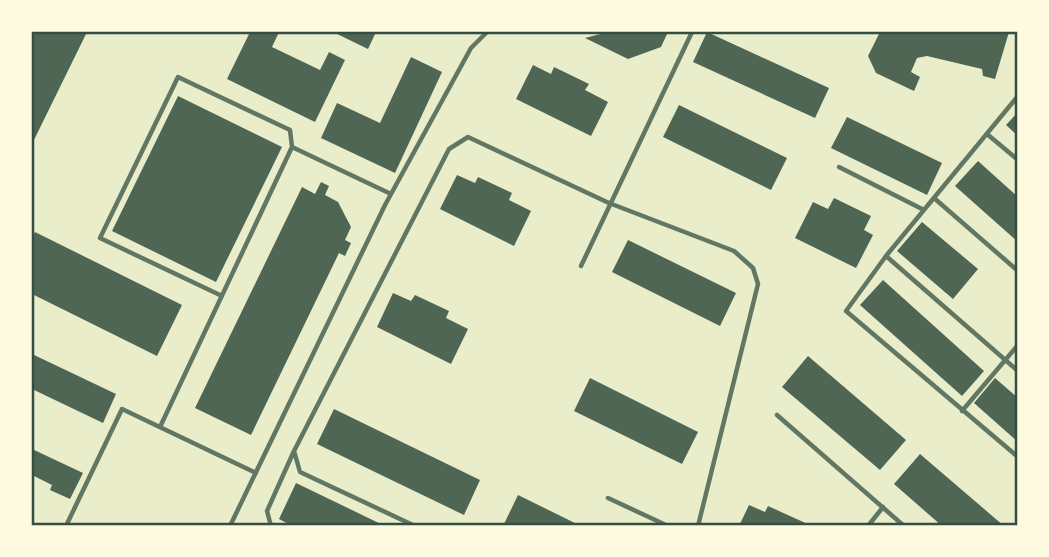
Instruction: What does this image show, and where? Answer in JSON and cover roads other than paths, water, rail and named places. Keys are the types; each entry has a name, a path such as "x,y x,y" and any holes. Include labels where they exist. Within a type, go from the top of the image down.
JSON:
{"lane":[{"path":"230,526 391,194 471,48 487,32"},
{"path":"580,266 692,32"},
{"path":"160,427 222,296 292,147 290,130 178,77 100,238 222,296"},
{"path":"1017,96 886,256 846,311 1017,457"},
{"path":"987,134 1017,160"},
{"path":"271,526 267,511 294,450 449,149 468,137 609,203 734,251 753,268 758,284 698,526"},
{"path":"292,147 391,194"},
{"path":"839,167 924,210"},
{"path":"934,198 1017,271"},
{"path":"886,256 1017,371"},
{"path":"962,411 1017,345"},
{"path":"66,526 122,409 256,473"},
{"path":"777,415 904,526"},
{"path":"294,450 300,472 415,526"},
{"path":"608,498 668,526"},
{"path":"868,526 883,507"}]}
